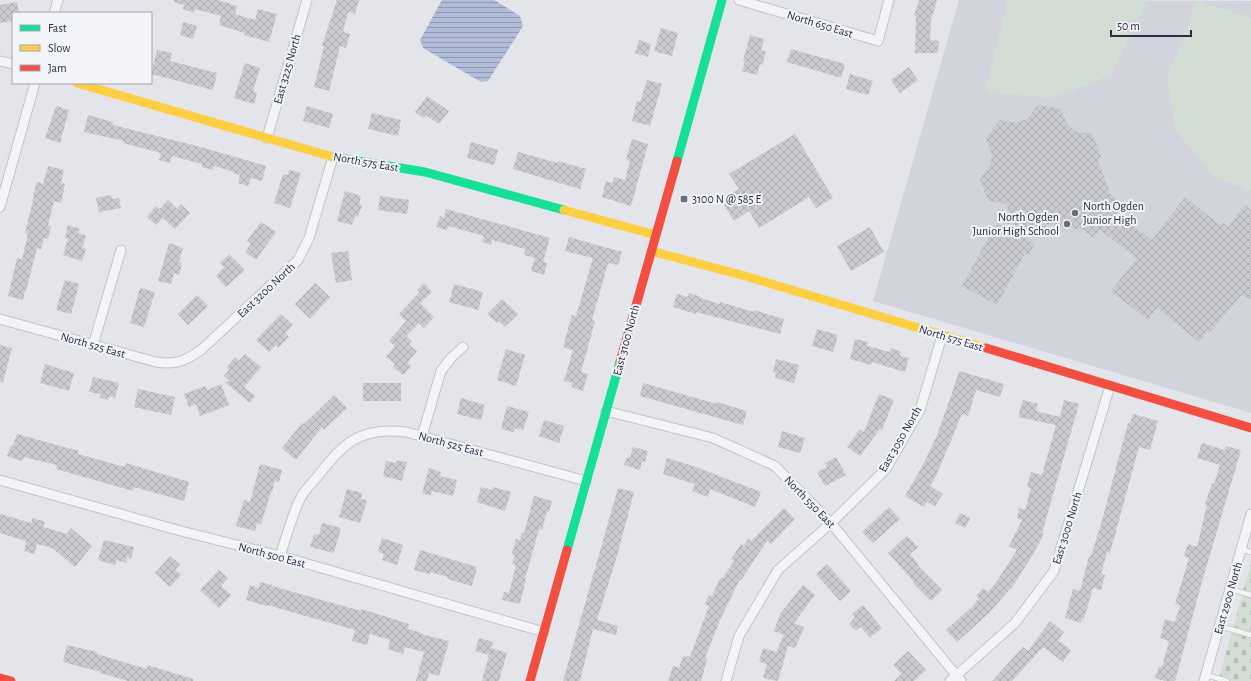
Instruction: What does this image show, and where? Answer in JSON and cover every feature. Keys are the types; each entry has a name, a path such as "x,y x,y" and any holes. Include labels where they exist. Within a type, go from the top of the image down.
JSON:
{"street":[{"path":"54,12 58,0"},
{"name":"East 3225 North","path":"268,138 307,0"},
{"name":"East 3100 North","path":"530,681 722,0"},
{"name":"North 650 East","path":"739,0 878,42 889,0"},
{"path":"0,61 12,64"},
{"path":"0,208 35,84"},
{"name":"North 575 East","path":"80,84 333,157 425,172 656,235"},
{"name":"East 3200 North","path":"187,360 201,350 298,260 309,238 333,157"},
{"path":"93,345 121,250"},
{"name":"North 575 East","path":"651,251 745,276 1251,428"},
{"name":"North 525 East","path":"0,319 156,362 167,364 187,360"},
{"name":"East 3050 North","path":"726,681 739,636 778,570 831,523 886,469 920,410 942,336"},
{"path":"422,436 441,371 451,358 464,347"},
{"name":"East 3000 North","path":"956,679 1015,623 1054,571 1110,386"},
{"name":"North 550 East","path":"606,411 713,438 775,466 831,523 956,679"},
{"name":"North 525 East","path":"280,556 299,500 325,466 345,446 355,438 366,433 393,430 422,436 586,481"},
{"name":"North 500 East","path":"0,480 177,530 280,556 544,632"},
{"name":"East 2900 North","path":"1205,678 1251,514"},
{"path":"0,678 11,681"}],"lane":[{"path":"1241,549 1251,552"},
{"path":"1230,589 1251,595"},
{"path":"1220,626 1251,635"},
{"path":"1205,678 1227,681"}],"shaded area":[{"name":"North Ogden Junior High","path":"959,0 1251,1 1251,413 873,301"}],"green space":[{"path":"1008,0 1147,1 1111,76 1052,98 985,92"},
{"path":"1197,1 1251,18 1251,191 1214,177 1176,131 1167,78"},
{"path":"1251,564 1251,681 1218,681"}],"water":[{"path":"442,0 494,0 520,16 523,26 488,81 481,82 423,48 420,40"}],"building":[{"path":"174,0 218,0 237,6 235,14 255,20 258,9 277,14 269,42 244,35 245,33 219,25 221,16 195,9 194,13 183,9 184,5 174,2"},
{"path":"337,0 359,0 355,14 348,12 343,32 350,34 346,48 340,46 329,91 314,87 324,46 322,46"},
{"path":"919,0 937,0 931,21 930,40 939,41 938,53 915,53 916,17 914,16"},
{"path":"17,2 19,12 12,12 12,21 0,23 0,5"},
{"path":"183,22 197,26 193,39 180,35"},
{"path":"661,28 678,33 672,56 654,51"},
{"path":"750,35 764,39 761,50 766,52 762,65 760,64 757,75 742,71"},
{"path":"639,40 651,44 648,57 635,53"},
{"path":"791,49 845,64 841,78 787,62"},
{"path":"157,50 172,53 170,61 217,73 213,90 152,74"},
{"path":"245,63 260,68 253,91 257,93 254,104 234,98"},
{"path":"909,67 918,80 900,93 891,80"},
{"path":"850,74 873,81 868,95 846,89"},
{"path":"647,80 662,84 650,126 632,121 637,101 640,102"},
{"path":"427,96 449,111 439,124 426,115 424,118 415,112"},
{"name":"North Ogden Junior High School","path":"1038,105 1061,109 1067,124 1076,132 1093,134 1101,156 1098,161 1111,195 1122,203 1115,212 1152,240 1185,197 1220,225 1223,223 1228,227 1245,205 1251,210 1251,299 1241,295 1210,333 1207,331 1199,342 1157,308 1148,320 1111,291 1137,258 1100,230 1094,238 1083,230 1047,224 1044,230 1003,223 1009,212 1006,204 988,201 980,179 990,166 992,154 986,138 1000,120 1016,123 1027,119"},
{"path":"56,106 69,110 60,143 45,138"},
{"path":"307,106 333,114 329,128 303,121"},
{"path":"372,113 401,120 398,136 368,129"},
{"path":"88,115 113,122 113,125 201,147 266,166 262,181 251,178 248,186 238,183 240,175 234,172 214,166 213,170 202,167 202,164 172,156 170,163 159,160 161,153 123,143 124,141 84,132"},
{"path":"795,134 833,198 816,208 809,197 759,228 749,211 734,221 721,200 739,189 729,174"},
{"path":"632,139 648,144 631,206 602,197 606,181 612,183 614,177 625,180 630,161 626,160"},
{"path":"471,142 498,150 494,165 467,158"},
{"path":"518,152 586,169 580,189 513,169"},
{"path":"48,166 64,170 61,183 65,184 61,203 54,201 48,226 51,226 48,239 44,238 41,249 37,248 23,300 8,296 17,258 22,260 28,234 25,233 37,182 43,184"},
{"path":"289,170 301,173 290,208 274,203 283,174 288,175"},
{"path":"345,191 361,196 359,204 362,205 358,217 355,216 352,225 337,221"},
{"path":"111,195 112,199 119,198 121,208 99,212 96,198"},
{"path":"380,196 409,200 407,214 378,210"},
{"path":"168,200 177,209 181,204 190,213 175,229 163,218 156,225 147,217 156,206 160,209"},
{"path":"446,209 550,238 543,262 547,263 544,275 531,271 535,258 524,255 525,249 492,240 491,245 482,242 484,236 448,226 447,230 436,227 440,216 444,218"},
{"path":"261,222 276,232 256,260 245,252 251,244 247,241"},
{"path":"996,223 1035,243 1029,255 1025,253 997,305 962,286"},
{"path":"68,225 80,229 78,233 86,236 82,248 86,249 82,261 63,255 68,239 65,238"},
{"path":"870,227 884,252 851,271 837,246"},
{"path":"569,237 622,252 618,265 608,263 592,320 595,321 581,372 588,374 583,391 571,387 572,383 564,381 573,350 563,347 572,315 576,316 593,258 565,251"},
{"path":"169,243 183,248 179,262 182,263 179,275 174,273 171,284 158,281"},
{"path":"348,251 352,280 336,283 331,253"},
{"path":"229,254 245,270 226,287 216,276 224,267 220,263"},
{"path":"65,280 79,284 71,314 56,310"},
{"path":"315,283 330,297 310,319 295,304"},
{"path":"424,283 432,292 420,303 434,317 424,328 419,323 406,336 412,341 409,345 417,351 407,363 411,366 403,375 393,367 395,364 386,357 395,346 389,341 406,321 399,314 420,292 417,290"},
{"path":"454,284 483,292 478,310 449,302"},
{"path":"140,288 155,292 144,327 130,323"},
{"path":"689,293 720,304 720,302 784,319 780,334 673,307 677,294 688,297"},
{"path":"197,295 208,306 188,325 178,314"},
{"path":"502,299 518,314 505,327 499,321 497,323 487,314"},
{"path":"281,314 293,325 285,333 289,337 278,348 276,345 269,352 256,340"},
{"path":"817,329 838,335 833,352 812,346"},
{"path":"855,339 868,342 867,346 890,352 891,348 901,352 900,356 909,358 905,372 872,362 871,365 850,359"},
{"path":"0,345 12,348 3,382 0,382"},
{"path":"506,349 525,355 516,386 497,380"},
{"path":"245,354 261,367 244,387 255,396 250,403 225,382 230,381 224,376 229,370 227,367 235,357 239,361"},
{"path":"776,359 799,365 794,383 775,378 776,373 773,372"},
{"path":"45,364 74,373 69,391 40,383"},
{"path":"959,371 1004,384 1000,397 976,390 968,416 962,414 936,476 930,486 943,494 935,506 927,502 924,507 905,496 923,465 937,435"},
{"path":"93,377 119,383 115,398 109,396 108,400 100,398 101,394 89,392"},
{"path":"363,383 401,383 401,401 363,401"},
{"path":"643,383 747,411 743,425 640,396"},
{"path":"221,384 229,405 200,416 196,404 189,407 184,394 205,386 207,390"},
{"path":"138,389 175,397 171,415 134,407"},
{"path":"879,394 894,400 882,430 880,429 860,456 847,447 860,429 864,432"},
{"path":"334,395 347,408 324,430 322,427 296,460 282,448 302,423 304,424"},
{"path":"461,398 485,405 481,420 457,414"},
{"path":"1023,400 1038,404 1036,411 1060,417 1064,400 1079,404 1042,533 1044,534 1011,589 988,614 957,642 946,630 973,606 979,598 976,596 983,588 988,592 1017,550 1009,546 1022,520 1017,518 1019,508 1025,510 1031,488 1027,487 1031,472 1042,475 1056,425 1018,417"},
{"path":"507,406 529,412 523,430 515,428 513,432 501,429"},
{"path":"1133,414 1158,421 1150,450 1139,447 1110,553 1107,552 1101,574 1105,575 1101,590 1093,588 1084,619 1082,618 1081,623 1065,618 1073,589 1080,591 1089,556 1091,556 1101,524 1128,423 1130,424"},
{"path":"544,420 564,426 559,443 539,436"},
{"path":"782,431 805,438 800,453 778,447"},
{"path":"17,434 79,451 78,454 125,467 126,463 189,482 184,501 134,487 133,491 56,469 57,465 24,457 22,461 7,456 11,445 13,446"},
{"path":"1202,443 1225,450 1226,446 1241,450 1203,578 1175,681 1165,681 1155,678 1159,666 1162,667 1169,641 1160,638 1165,619 1175,622 1180,605 1175,604 1189,558 1184,556 1188,544 1197,547 1207,505 1205,504 1212,483 1214,484 1220,465 1197,458"},
{"path":"633,447 648,451 645,462 642,461 640,470 624,465 627,457 630,458"},
{"path":"836,457 846,475 825,486 817,472 827,467 825,463"},
{"path":"667,458 696,467 761,492 755,507 710,489 708,497 692,491 695,484 663,474"},
{"path":"397,460 407,462 402,481 383,476 386,461 396,463"},
{"path":"260,464 282,470 279,482 275,481 261,524 257,523 255,531 236,526 244,500 250,502"},
{"path":"429,468 441,472 440,476 457,480 453,496 432,491 431,496 422,493"},
{"path":"481,487 492,490 493,487 511,492 505,511 477,502"},
{"path":"618,488 634,492 617,556 597,620 618,626 616,635 593,629 580,681 563,681"},
{"path":"347,489 362,493 361,499 367,500 360,523 339,517"},
{"path":"534,496 552,501 549,512 547,511 542,530 539,529 525,579 520,604 502,600 504,592 509,593 516,565 512,564 515,555 512,554 516,539 520,540 522,533 524,533"},
{"path":"889,507 900,519 873,543 862,532"},
{"path":"784,508 795,519 771,544 767,541 741,580 740,579 720,620 705,658 707,659 701,681 668,681 673,666 679,668 683,656 689,657 691,654 709,606 705,604 709,595 712,596 720,578 722,579 734,561 731,559 741,544 744,546 748,539 751,541"},
{"path":"960,513 970,518 965,528 955,523"},
{"path":"0,514 31,523 33,518 45,522 43,527 67,534 71,528 92,546 75,567 52,548 37,544 34,554 24,551 26,541 0,533"},
{"path":"322,523 341,528 334,553 310,547 314,534 319,535"},
{"path":"907,536 918,547 910,554 919,565 918,566 942,590 931,601 913,583 914,582 888,553"},
{"path":"382,538 403,545 397,565 382,560 384,554 378,552"},
{"path":"104,540 134,547 131,559 127,557 126,563 117,560 115,565 98,560"},
{"path":"420,550 477,567 472,586 447,579 448,577 430,572 430,574 414,570"},
{"path":"170,556 180,564 175,570 181,575 170,587 155,573"},
{"path":"827,564 851,591 840,601 816,574"},
{"path":"219,570 228,578 221,586 231,595 219,608 200,590"},
{"path":"260,582 361,611 361,609 384,616 409,624 408,629 422,633 421,634 449,641 439,676 429,673 427,681 416,681 424,652 405,647 403,654 388,649 390,640 370,634 367,645 352,641 355,630 246,600 250,585 259,588"},
{"path":"803,585 815,595 794,623 804,627 795,648 788,646 778,681 763,678 767,664 759,662 763,648 776,652 784,635 774,631 780,614"},
{"path":"863,605 882,628 870,638 861,627 856,631 849,624 855,617 852,614"},
{"path":"1050,621 1064,632 1058,640 1071,650 1063,662 1043,647 1012,681 992,681 1023,647 1028,651"},
{"path":"479,638 493,642 491,648 507,653 499,681 482,681 489,655 475,651"},
{"path":"67,645 97,652 97,654 147,669 148,665 193,679 193,681 128,681 100,673 101,672 63,662"},
{"path":"908,651 926,670 914,681 894,681 902,674 893,665"}],"traffic: fast":[{"path":"677,161 722,0"},
{"path":"333,157 425,172 564,210"},
{"path":"567,550 620,362"}],"traffic: slow":[{"path":"80,84 333,157"},
{"path":"564,210 656,235"},
{"path":"651,251 745,276 986,348"}],"traffic: jam":[{"path":"620,362 677,161"},
{"path":"986,348 1251,428"},
{"path":"530,681 567,550"},
{"path":"0,678 11,681"}],"place":[{"name":"3100 N @ 585 E","path":"684,199"},
{"name":"North Ogden Junior High","path":"1075,213"},
{"name":"North Ogden Junior High School","path":"1067,224"}]}
